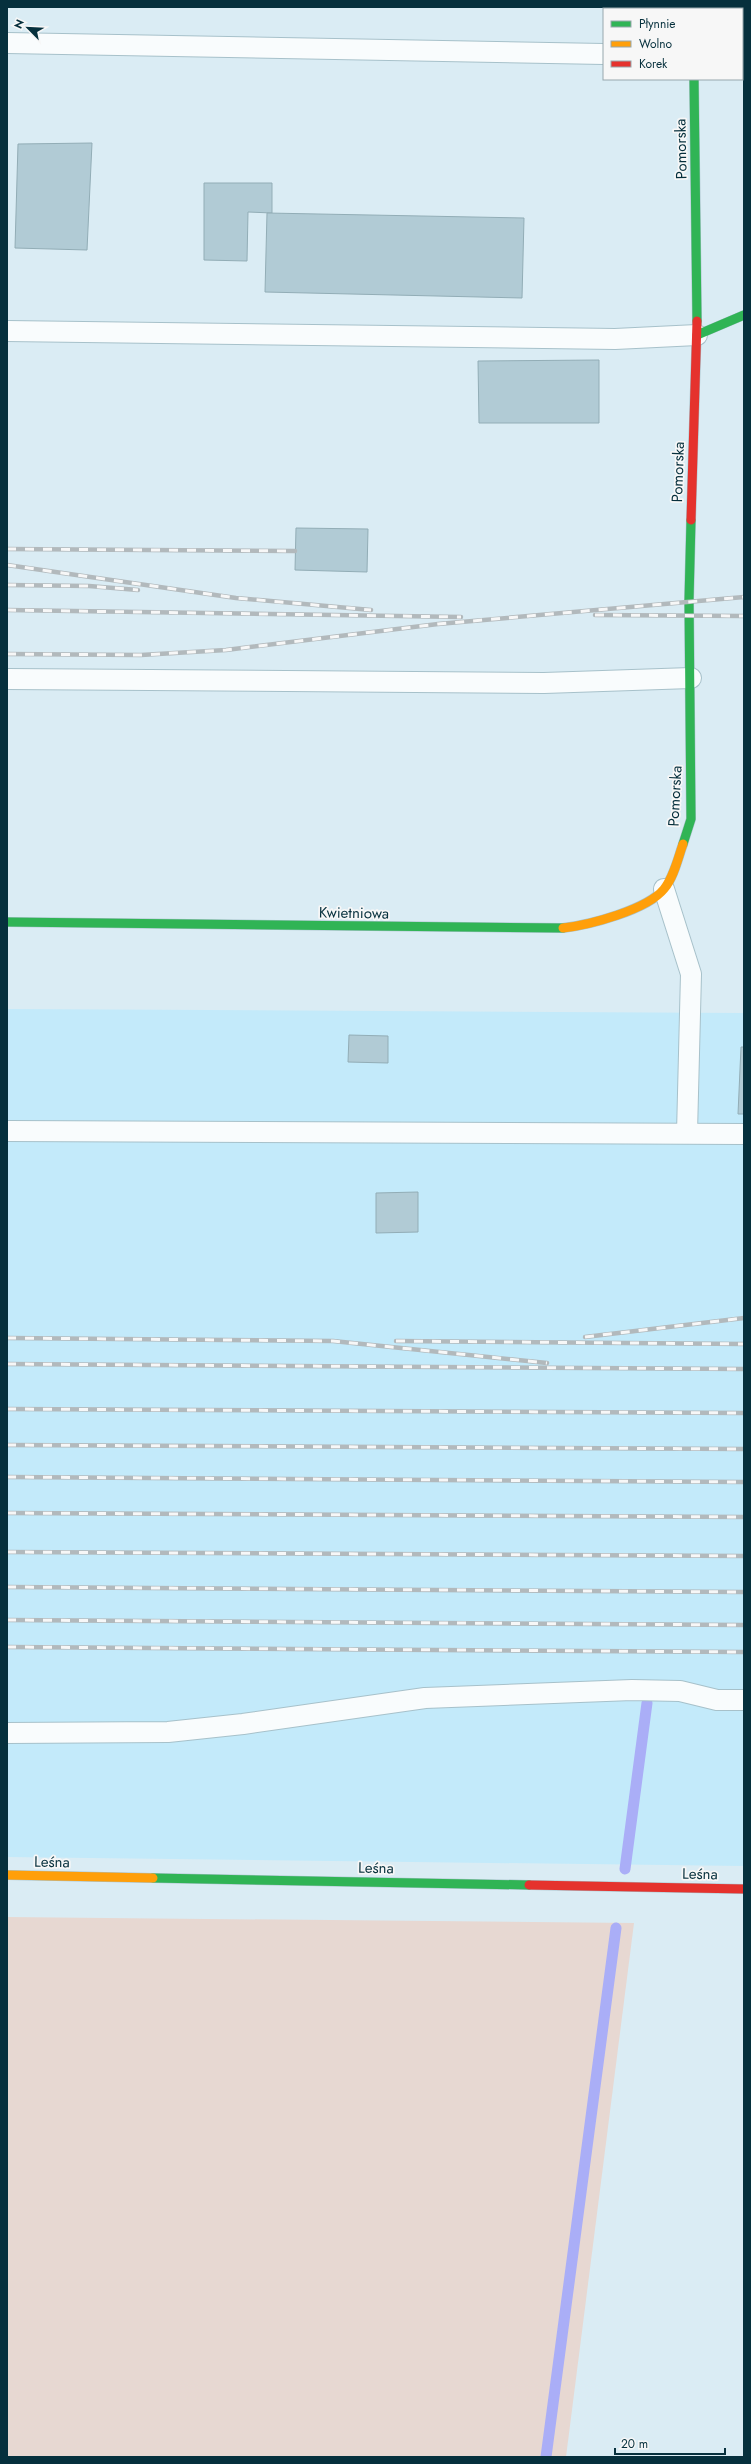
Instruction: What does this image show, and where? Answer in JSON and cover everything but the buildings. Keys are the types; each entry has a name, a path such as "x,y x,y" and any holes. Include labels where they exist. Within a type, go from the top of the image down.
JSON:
{"street":[{"name":"Pomorska","path":"664,889 676,864 691,819 691,678 688,600 697,335 694,80"},
{"path":"697,335 744,315"},
{"name":"Kwietniowa","path":"7,922 549,930 581,926 614,916 642,904 664,889"},
{"name":"Leśna","path":"7,1875 744,1889"}],"lane":[{"path":"7,43 603,54"},
{"path":"7,331 615,339 697,335"},
{"path":"7,679 544,683 691,678"},
{"path":"664,889 690,974 687,1133"},
{"path":"7,1131 744,1134"},
{"path":"7,1733 168,1732 243,1724 425,1698 632,1690 680,1691 717,1700 744,1700"}],"shaded area":[{"path":"7,1009 744,1013 744,1866 7,1857"},
{"path":"7,1917 634,1923 566,2457 7,2457"}],"waterway":[{"path":"625,1869 647,1703"},
{"path":"546,2457 616,1928"}],"railway":[{"path":"7,549 295,551"},
{"path":"7,565 236,598 371,610"},
{"path":"7,585 89,586 138,590"},
{"path":"7,654 141,655 226,650 438,624 744,597"},
{"path":"7,610 461,617"},
{"path":"595,615 744,616"},
{"path":"585,1337 744,1318"},
{"path":"7,1338 333,1341 547,1363"},
{"path":"396,1341 744,1344"},
{"path":"7,1364 744,1369"},
{"path":"7,1409 744,1413"},
{"path":"7,1445 744,1449"},
{"path":"7,1477 744,1482"},
{"path":"7,1513 744,1517"},
{"path":"7,1552 744,1556"},
{"path":"7,1587 744,1592"},
{"path":"7,1620 744,1625"},
{"path":"7,1647 744,1652"}],"traffic: fast":[{"path":"694,80 697,321"},
{"path":"697,335 744,315"},
{"path":"683,844 691,819 689,600 691,520"},
{"path":"7,922 563,928"},
{"path":"153,1878 529,1885"}],"traffic: slow":[{"path":"563,928 602,920 631,910 656,897 664,889 670,879 683,844"},
{"path":"7,1875 153,1878"}],"traffic: jam":[{"path":"691,520 697,321"},
{"path":"529,1885 744,1889"}]}
